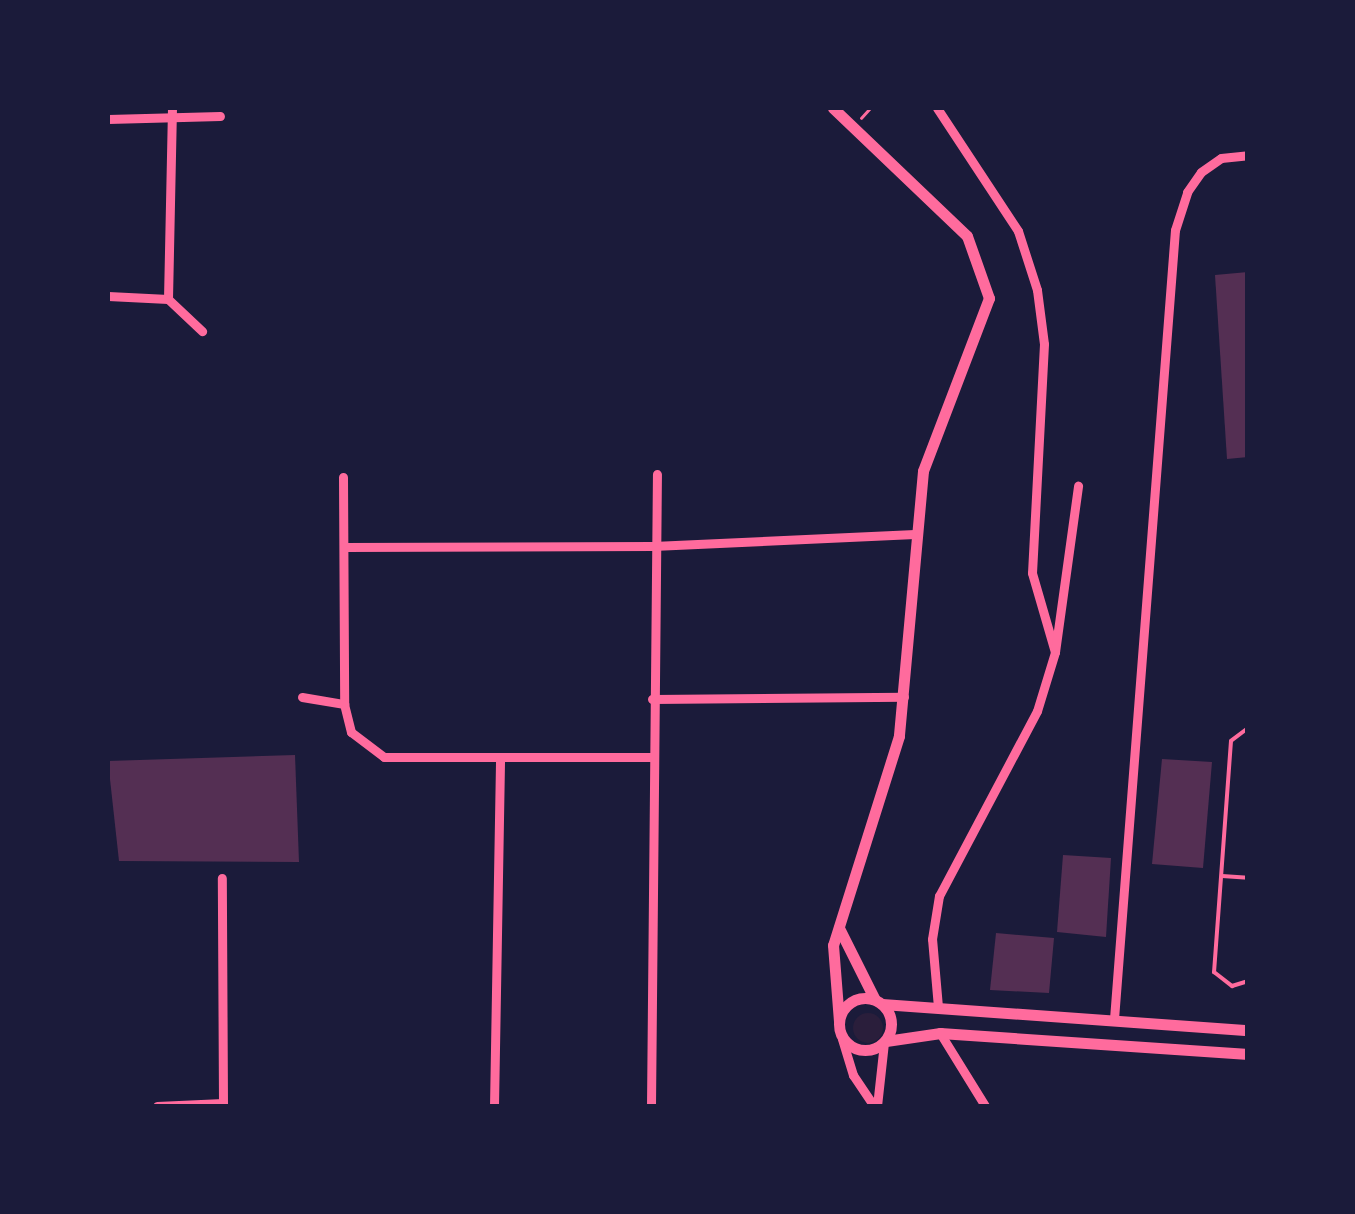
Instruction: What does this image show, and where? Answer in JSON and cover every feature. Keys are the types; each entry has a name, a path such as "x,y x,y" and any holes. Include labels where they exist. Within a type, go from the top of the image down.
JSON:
{"main road":[{"path":"833,108 944,209 967,236 986,276 984,318 923,471 904,698 888,780 838,926 832,980 842,1038 867,1051 885,1042 940,1033 1248,1054"},
{"path":"838,926 892,1026 885,1042"},
{"path":"839,1022 851,1002 878,1002 1248,1030"},
{"path":"1072,1042 1073,1016"},
{"path":"1217,1052 1219,1027"}],"street":[{"path":"937,108 1018,231 1037,290 1044,344 1032,573 1055,652"},
{"path":"108,119 172,112 220,116"},
{"path":"168,299 172,112"},
{"path":"1114,1019 1176,230 1186,192 1201,172 1221,158 1248,155"},
{"path":"108,296 168,299 202,330"},
{"path":"651,1106 653,546 657,474"},
{"path":"343,477 344,704 351,732 379,756 652,757"},
{"path":"938,1006 932,938 939,896 1037,711 1055,652 1078,486"},
{"path":"344,546 653,546 915,534"},
{"path":"302,697 344,704"},
{"path":"652,699 904,698"},
{"path":"494,1106 500,758"},
{"path":"158,1106 223,1102 222,878"},
{"path":"940,1033 986,1106"},
{"path":"842,1038 854,1075 875,1106"},
{"path":"875,1106 885,1042"}],"lane":[{"path":"1248,728 1231,741 1214,972 1232,986 1248,980"},
{"path":"1221,876 1248,878"}],"shaded area":[{"path":"868,1013 879,1017 883,1028 879,1039 868,1043 857,1039 853,1028 857,1017"}],"building":[{"path":"1248,272 1248,457 1227,459 1215,275"},
{"path":"295,755 299,862 119,861 108,761"},
{"path":"1162,759 1212,762 1203,868 1152,864"},
{"path":"1063,855 1111,858 1106,937 1057,932"},
{"path":"996,933 1054,938 1049,993 990,990"}]}
